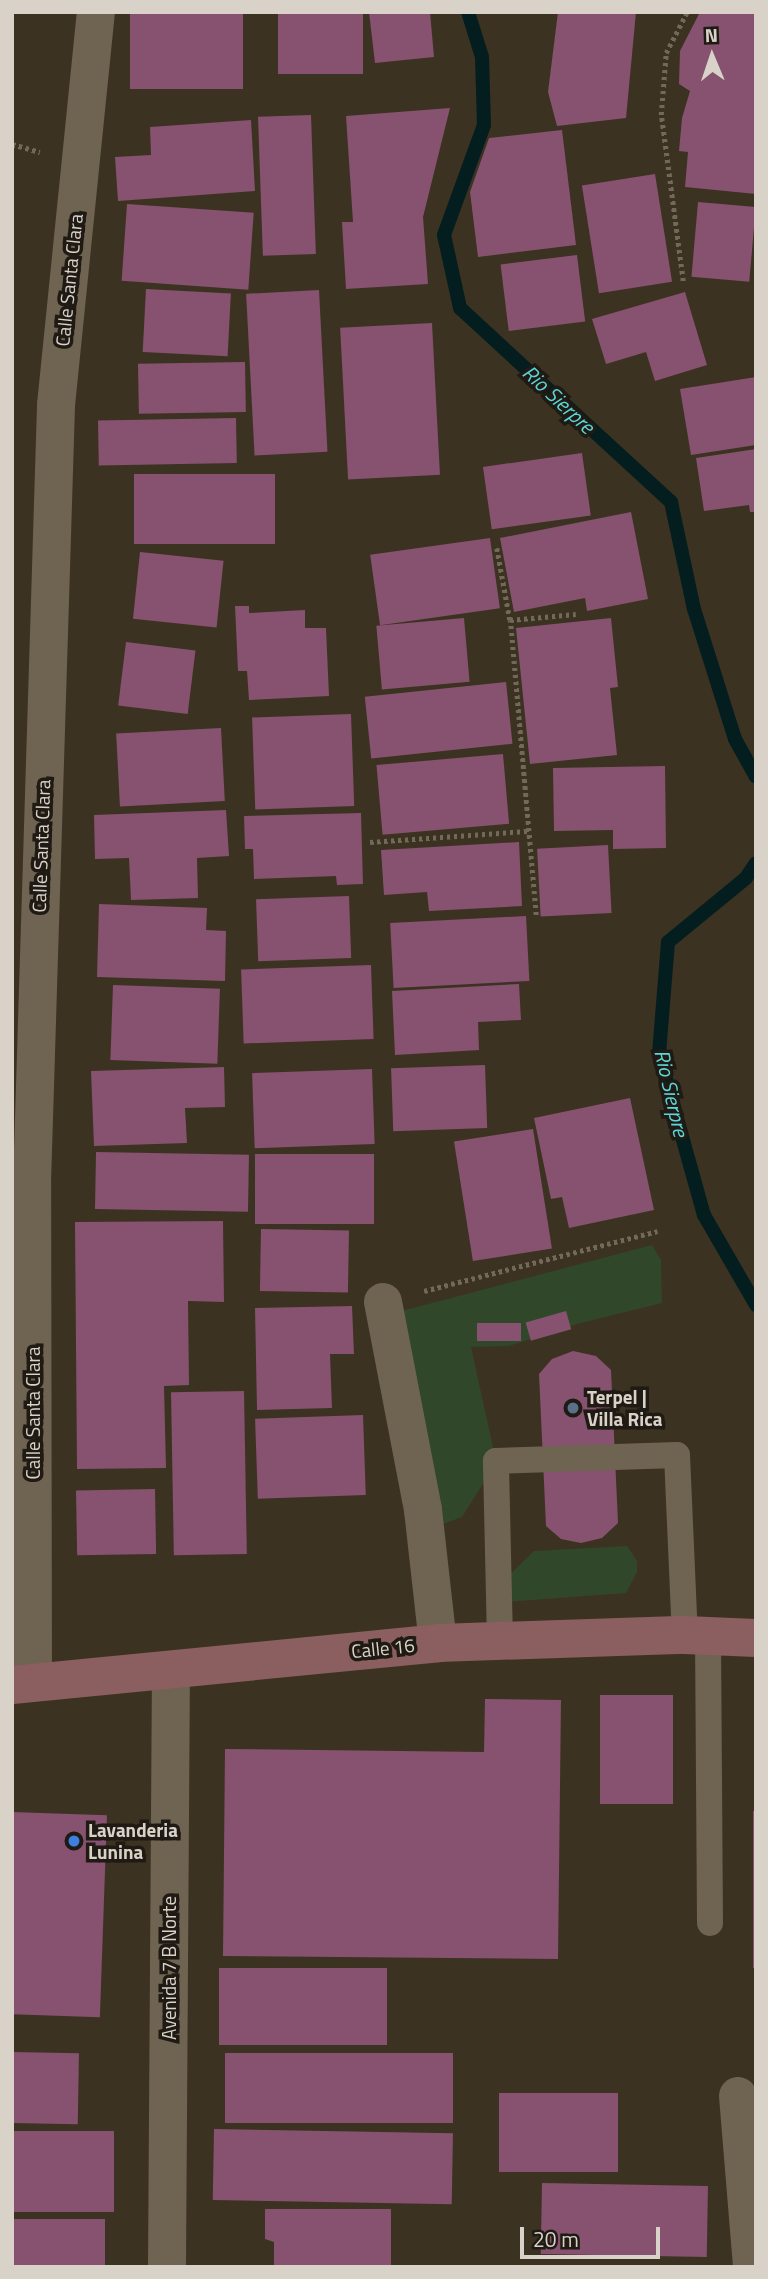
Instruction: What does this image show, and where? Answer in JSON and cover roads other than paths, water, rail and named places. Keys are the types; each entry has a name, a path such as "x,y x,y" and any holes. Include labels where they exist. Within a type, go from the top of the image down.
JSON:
{"main road":[{"name":"Calle 16","path":"23,1683 438,1643 697,1636 756,1639"}],"street":[{"name":"Calle Santa Clara","path":"23,1683 22,1185 56,405 96,12"},
{"path":"383,1302 423,1510 438,1643"},
{"name":"Avenida 7 B Norte","path":"167,2267 171,1670"},
{"path":"738,2095 752,2267"}],"lane":[{"path":"500,1641 496,1461 677,1455 697,1636 710,1923"}],"waterway":[{"name":"Rio Sierpre","path":"468,12 482,57 484,125 444,235 460,308 671,502 694,609 735,739 756,777"},
{"name":"Rio Sierpre","path":"756,863 746,878 668,942 659,1054 704,1215 756,1305"}],"place":[{"name":"Terpel | Villa Rica","path":"573,1408"},
{"name":"Lavanderia Lunina","path":"74,1841"}]}
